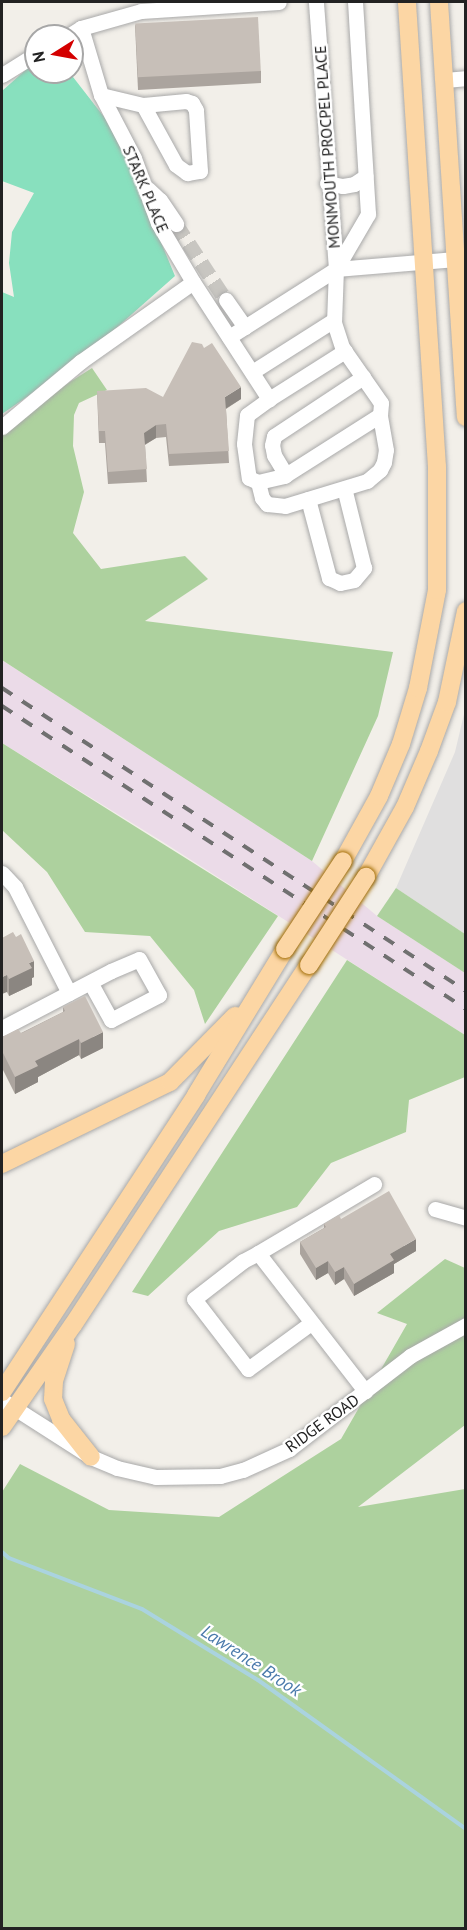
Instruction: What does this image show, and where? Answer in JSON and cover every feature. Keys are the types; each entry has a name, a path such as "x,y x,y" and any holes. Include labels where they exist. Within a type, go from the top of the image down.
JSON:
{"main road":[{"path":"2,1392 195,1095 343,861 379,796 401,744 418,688 437,590 437,467 407,2"},
{"path":"439,2 465,417"},
{"path":"2,1427 8,1404 73,1325 366,877 405,807 429,751 447,702 465,611"},
{"path":"2,1164 170,1082 222,1031 266,982"},
{"path":"73,1325 54,1381 53,1399 61,1419 91,1457"}],"street":[{"path":"84,28 140,6 279,2"},
{"name":"MONMOUTH PROCPEL PLACE","path":"316,2 327,183 336,269"},
{"name":"MONMOUTH PROCPEL PLACE","path":"336,269 368,214 355,2"},
{"name":"STARK PLACE","path":"84,55 101,95 134,158 158,223 193,282 269,399"},
{"path":"2,75 24,61"},
{"path":"444,80 465,78"},
{"path":"101,95 143,105 186,101 192,103 196,110 200,171 187,173 176,165 143,105"},
{"path":"327,183 343,186 354,184 366,176"},
{"path":"144,185 160,200 176,224"},
{"path":"230,337 336,269 456,259"},
{"path":"258,482 262,498 267,504 285,506 367,481 380,470 386,450 381,403 345,351 334,320 336,269"},
{"path":"2,427 80,362 193,282"},
{"path":"226,300 244,327"},
{"path":"252,372 334,320"},
{"path":"345,351 247,415 245,430 249,477 258,482 286,475 381,415"},
{"path":"286,475 274,455 272,445 274,436 363,377"},
{"path":"308,499 329,578 340,583 354,580 364,568 344,488"},
{"path":"2,873 15,887 69,993"},
{"path":"2,1028 90,982 139,959 159,995 111,1020 90,982"},
{"path":"311,1323 248,1369 194,1299 258,1252 374,1184"},
{"path":"435,1209 465,1218"},
{"path":"258,1252 365,1391"},
{"name":"RIDGE ROAD","path":"8,1404 91,1457 117,1468 156,1477 220,1476 243,1470 289,1449 419,1350 465,1325"}],"shaded area":[{"path":"2,660 312,861 377,916 465,973 465,1035 163,842 2,743"},
{"path":"465,710 465,934 396,888 455,752"}],"green space":[{"path":"24,71 24,84 78,84 108,122 126,158 175,276 79,361 2,414 2,292 14,297 9,263 12,232 34,193 2,181 2,91"},
{"path":"92,368 107,390 79,403 74,415 73,446 84,492 73,533 101,569 185,556 208,579 145,621 393,652 378,716 312,861 2,660 2,425"},
{"path":"2,743 278,916 205,1024 194,990 150,936 85,932 47,872 2,830"},
{"path":"396,888 465,934 465,973 377,916"},
{"path":"347,960 465,1035 465,1077 409,1100 406,1132 331,1163 297,1207 219,1231 148,1296 132,1292"},
{"path":"445,1259 465,1268 465,1425 358,1507 465,1489 465,1928 2,1928 2,1492 20,1464 109,1510 219,1517 341,1439 407,1324 377,1313"}],"building":[{"path":"258,17 261,71 138,77 135,23"},
{"path":"192,342 202,344 204,348 212,343 241,387 225,397 229,451 169,454 166,424 156,425 144,433 147,469 108,472 105,431 99,431 97,391 146,388 163,397"},
{"path":"13,932 16,937 21,934 34,961 29,963 32,968 9,979 7,975 2,977 2,938"},
{"path":"85,996 103,1032 81,1043 79,1039 35,1061 38,1066 15,1077 2,1051 2,1037 18,1029 21,1033 24,1032 65,1011 63,1007"},
{"path":"389,1191 416,1239 390,1254 394,1260 354,1284 344,1267 335,1272 328,1261 316,1268 300,1242 326,1227 324,1224 339,1215 341,1219"}],"waterway":[{"name":"Lawrence Brook","path":"2,1552 9,1558 142,1609 258,1680 466,1829"}],"tunnel":[{"path":"176,224 226,300"}],"railway":[{"path":"2,688 466,991"},
{"path":"2,706 466,1009"}]}
